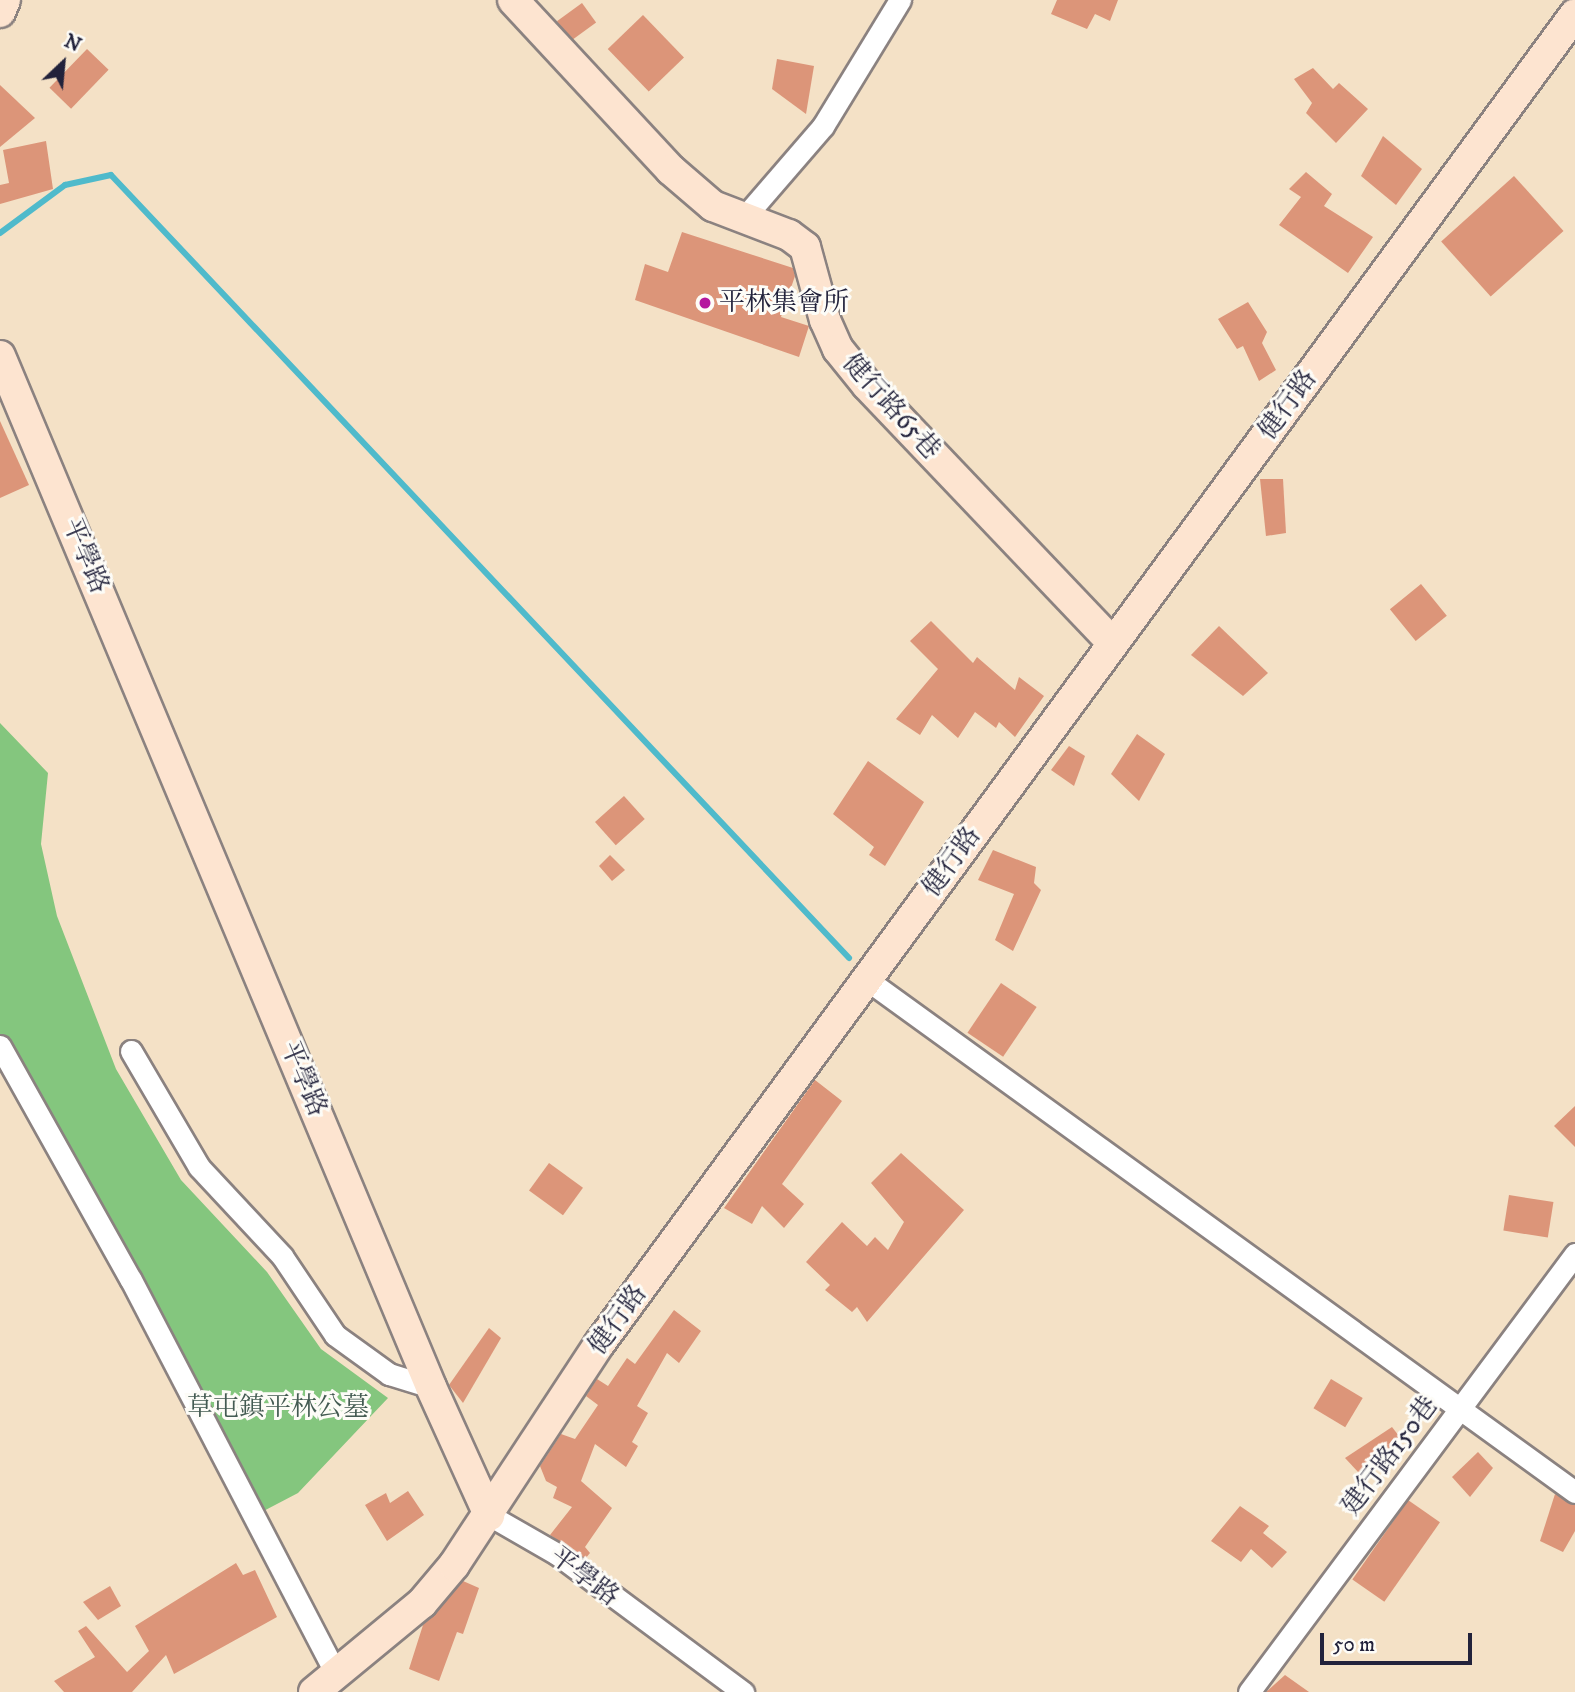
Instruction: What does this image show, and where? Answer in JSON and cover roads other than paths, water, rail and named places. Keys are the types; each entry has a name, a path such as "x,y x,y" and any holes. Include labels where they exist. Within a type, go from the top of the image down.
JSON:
{"street":[{"path":"0,12 5,0"},
{"name":"健行路65巷","path":"513,0 671,170 713,206 742,220 789,234 805,247 825,320 838,349 867,386 1113,643"},
{"path":"742,220 830,117 900,0"},
{"name":"健行路","path":"326,1684 422,1603 489,1515 600,1343 1575,14"},
{"name":"平學路","path":"0,356 431,1387 489,1515 557,1554 743,1692"},
{"path":"866,979 1575,1492"},
{"path":"0,1046 131,1280 326,1684"},
{"path":"131,1051 199,1167 282,1256 335,1335 388,1374 431,1387"},
{"name":"建行路150巷","path":"1249,1692 1575,1254"}],"waterway":[{"path":"0,233 65,185 111,175 849,958"}],"place":[{"name":"平林集會所","path":"705,303"}],"park label":[{"name":"草屯鎮平林公墓","path":"278,1408"}]}
